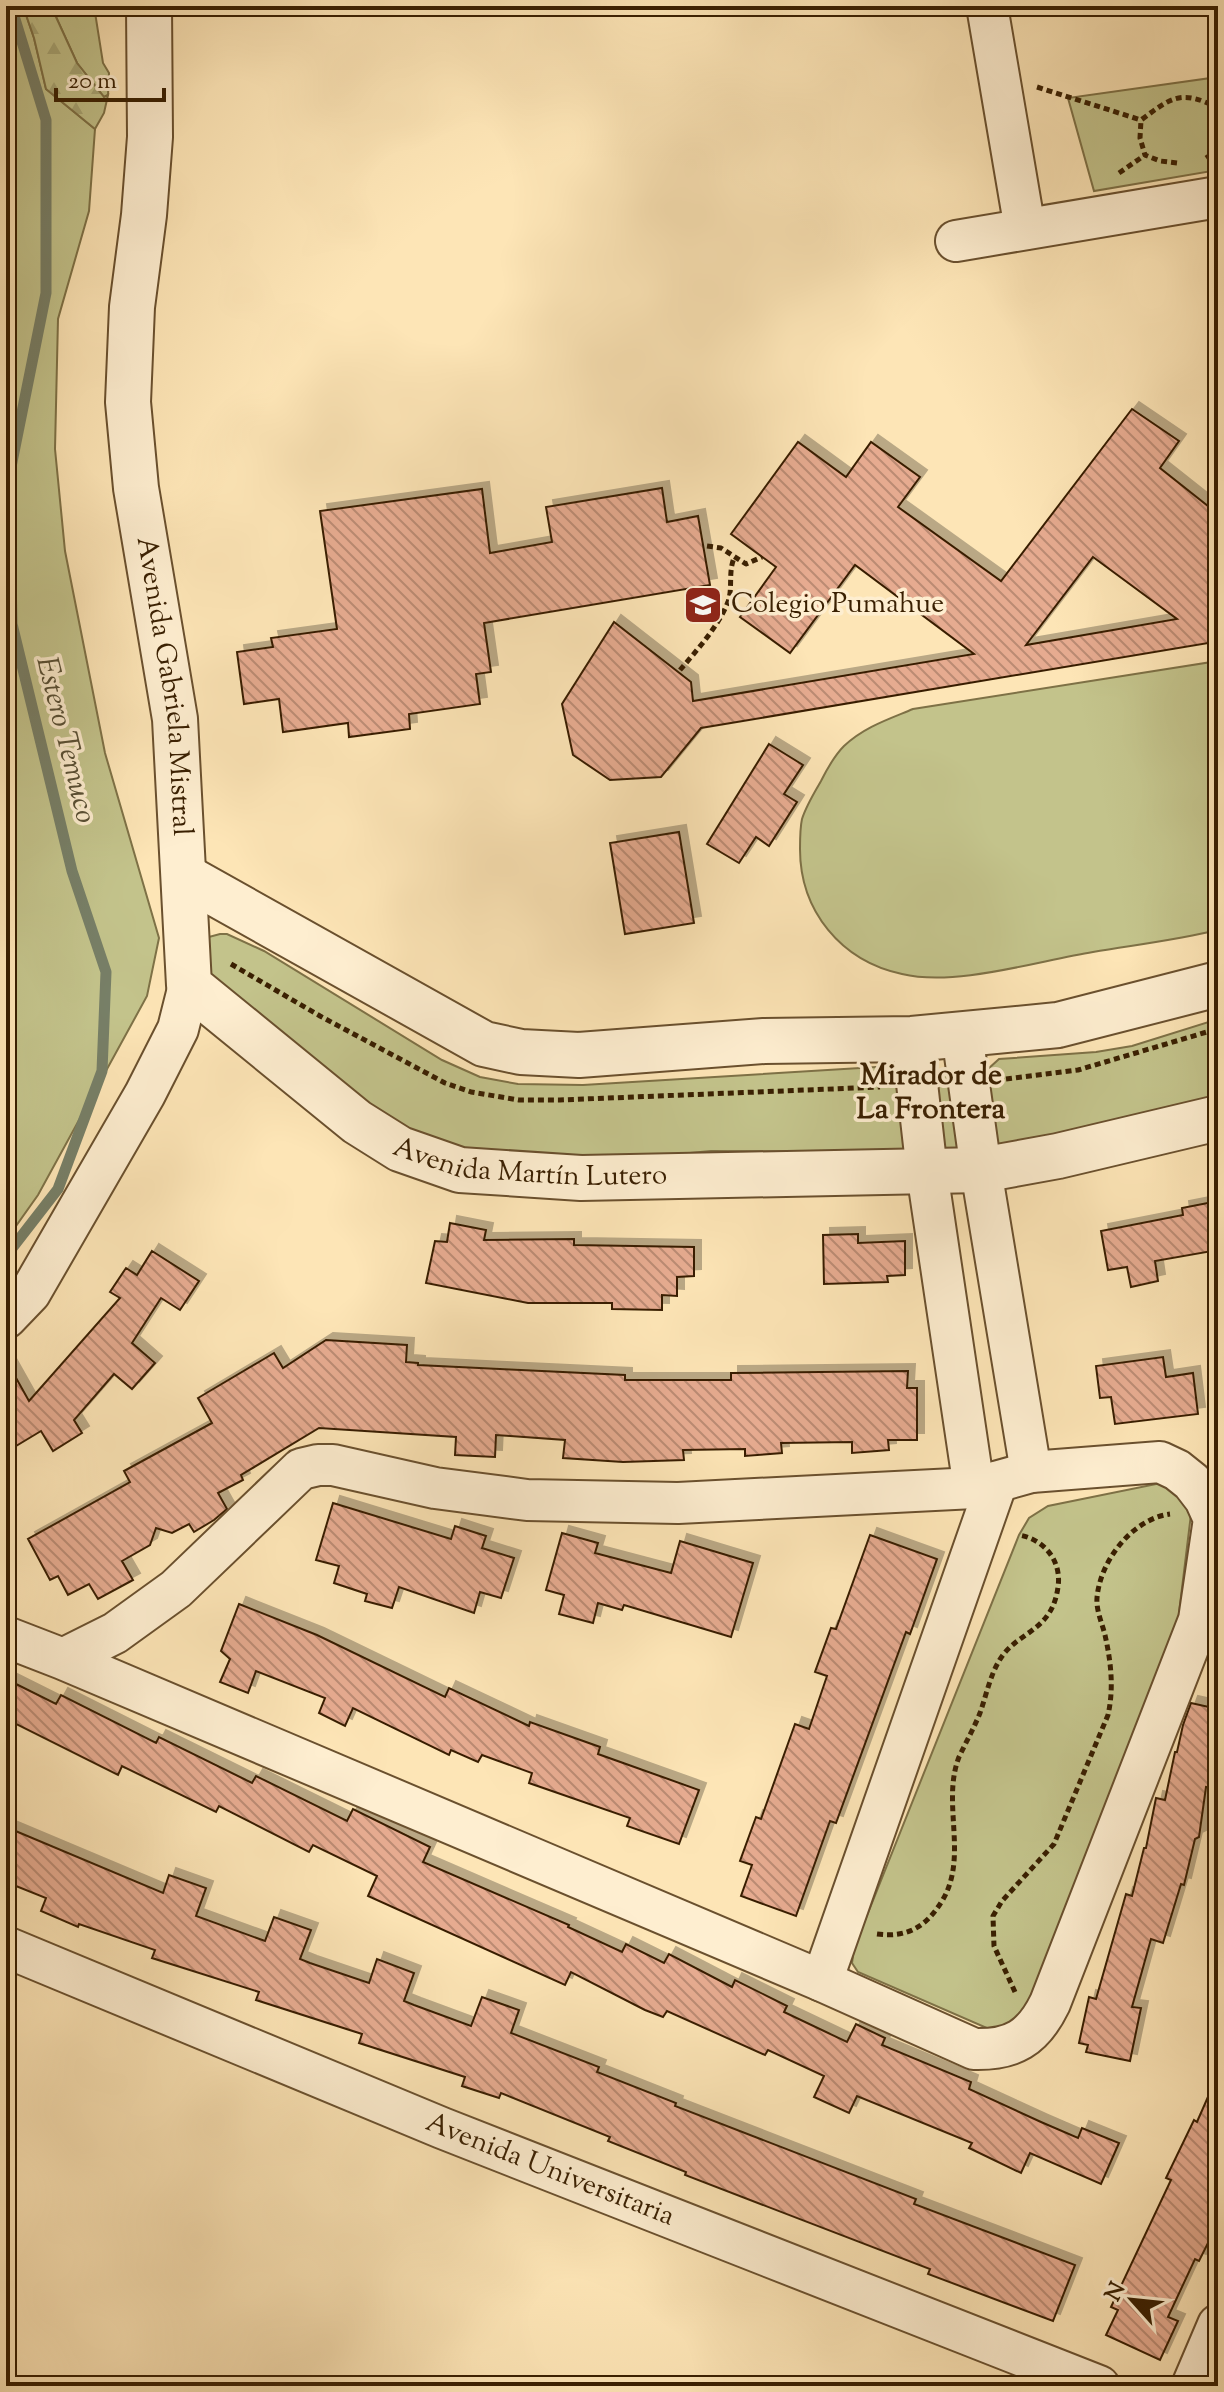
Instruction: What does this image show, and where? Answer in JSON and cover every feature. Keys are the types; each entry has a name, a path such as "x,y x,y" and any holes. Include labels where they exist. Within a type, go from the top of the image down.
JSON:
{"street":[{"name":"Avenida Gabriela Mistral","path":"6,1318 30,1293 145,1094 178,1029 189,985 175,719 136,488 128,402 132,307 150,137 149,6"},
{"path":"987,6 1025,229"},
{"path":"956,241 1218,197"},
{"path":"184,876 484,1044 508,1049 579,1055 764,1041 912,1039 1058,1025 1218,984"},
{"name":"Avenida Martín Lutero","path":"189,985 357,1122 400,1149 460,1170 581,1178 981,1170 1058,1156 1218,1118"},
{"path":"822,1981 996,1490 981,1170 962,1034"},
{"path":"912,1039 927,1172 996,1490"},
{"path":"8,1636 822,1981 974,2049 993,2049 1011,2045 1028,2035 1046,2012 1199,1620 1214,1519 1205,1499 1192,1482 1160,1462 996,1490 678,1503 527,1500 435,1488 333,1465 318,1465 301,1469 287,1480 176,1589 115,1633 63,1659"},
{"name":"Avenida Universitaria","path":"6,1947 442,2128 1099,2386"},
{"path":"1192,2386 1218,2325"}],"path":[{"path":"998,73 1141,120"},
{"path":"1184,164 1160,161 1145,155 1140,138 1141,120 1175,98 1196,97 1218,108"},
{"path":"1200,161 1218,150"},
{"path":"707,546 721,548 746,564 762,557"},
{"path":"680,670 728,602 734,558"},
{"path":"840,1928 898,1936 919,1927 937,1909 950,1887 953,1869 953,1786 959,1759 999,1660 1045,1621 1055,1602 1059,1585 1054,1559 1046,1547 1028,1536 1019,1535 996,1490"},
{"path":"1046,2012 1022,1999 1014,1990 994,1946 993,1916 1002,1901 1054,1844 1108,1715 1112,1699 1111,1668 1096,1601 1099,1585 1114,1553 1135,1529 1161,1515 1173,1513 1191,1513 1214,1519"}],"green space":[{"path":"6,6 23,6 46,89 95,129 89,211 58,319 55,449 65,551 105,753 159,938 147,996 38,1195 6,1240"},
{"path":"23,6 51,6 77,63 104,97 108,95 104,113 95,129 46,89"},
{"path":"51,6 94,6 103,63 109,73 108,95 104,97 77,63"},
{"path":"1218,77 1218,170 1094,191 1068,98"},
{"path":"1218,661 1218,930 997,971 923,977 902,974 860,958 828,930 816,912 802,872 802,819 834,758 860,734 913,709"},
{"path":"227,934 264,951 442,1060 480,1077 518,1084 583,1085 893,1066 898,1068 913,1135 903,1149 895,1152 711,1151 637,1158 449,1150 375,1114 203,973 205,938"},
{"path":"1218,1019 1218,1097 1143,1118 993,1146 987,1070 999,1059 1096,1052 1132,1046"},
{"path":"955,1073 962,1147 945,1154 928,1076"},
{"path":"1161,1483 1192,1506 1178,1621 1022,2019 1010,2027 989,2029 858,1972 852,1963 854,1948 1019,1535 1029,1518 1048,1506"}],"building":[{"path":"1132,409 1179,441 1160,468 1218,514 1218,650 1208,643 701,728 661,777 610,780 573,755 562,704 614,622 691,682 693,701 974,654 855,565 790,653 740,617 776,567 731,534 798,442 846,477 871,442 920,477 898,507 1001,581","holes":["1093,557 1177,619 1026,645"]},
{"path":"662,488 667,522 698,516 710,585 484,623 491,672 476,674 480,704 409,714 410,729 349,737 348,723 283,732 279,699 244,704 237,652 273,647 271,638 337,629 320,511 482,489 490,553 552,542 546,507"},
{"path":"769,744 803,765 784,794 797,802 769,846 756,837 739,863 707,844"},
{"path":"679,832 694,923 625,934 610,843"},
{"path":"1218,1201 1218,1250 1155,1261 1158,1281 1131,1287 1127,1267 1108,1270 1101,1231 1183,1215 1182,1208"},
{"path":"450,1223 486,1230 484,1240 574,1239 574,1245 694,1247 694,1276 677,1277 677,1296 662,1295 662,1310 612,1309 612,1303 528,1303 426,1283 435,1241 447,1242"},
{"path":"858,1234 858,1243 905,1241 905,1275 887,1276 888,1282 824,1284 823,1235"},
{"path":"152,1251 199,1281 180,1310 161,1298 132,1343 155,1363 132,1389 114,1374 74,1420 82,1433 53,1451 41,1431 6,1452 6,1360 29,1401 120,1298 110,1292 126,1268 137,1275"},
{"path":"326,1340 407,1345 406,1362 418,1365 625,1375 625,1380 731,1380 731,1373 908,1371 907,1388 917,1388 917,1440 888,1440 889,1450 852,1453 852,1442 781,1443 782,1453 745,1456 745,1449 683,1450 684,1460 623,1462 563,1458 565,1440 496,1435 495,1457 455,1455 456,1437 319,1428 241,1475 243,1480 218,1493 227,1509 214,1520 194,1532 189,1524 172,1533 156,1528 150,1545 122,1561 133,1580 98,1599 89,1584 68,1595 58,1576 50,1580 28,1539 130,1482 124,1471 212,1423 198,1398 274,1353 283,1368"},
{"path":"1163,1357 1166,1377 1193,1373 1198,1414 1115,1424 1111,1397 1100,1398 1096,1366"},
{"path":"333,1503 451,1539 455,1526 486,1536 482,1548 514,1558 501,1598 480,1592 474,1613 399,1587 392,1608 365,1601 367,1594 334,1583 339,1566 316,1560"},
{"path":"562,1533 598,1543 595,1553 671,1573 680,1541 753,1563 731,1637 624,1605 622,1610 598,1603 593,1623 559,1614 564,1595 546,1590"},
{"path":"870,1535 937,1559 910,1634 906,1632 836,1823 830,1821 796,1916 741,1896 752,1865 740,1861 756,1817 761,1819 795,1724 809,1729 827,1676 815,1672 831,1628 836,1629"},
{"path":"239,1604 317,1635 445,1697 449,1688 529,1726 530,1722 600,1747 598,1754 699,1790 679,1844 627,1826 630,1818 529,1783 532,1773 482,1755 478,1762 451,1750 449,1755 353,1708 345,1726 319,1713 325,1698 256,1671 248,1693 220,1682 230,1659 221,1651"},
{"path":"6,1679 56,1704 61,1695 156,1743 159,1737 252,1783 256,1776 347,1821 353,1809 430,1847 423,1862 569,1925 622,1952 626,1944 664,1963 669,1954 732,1987 735,1980 787,2006 784,2012 847,2042 856,2024 885,2038 882,2045 971,2082 969,2089 1041,2122 1078,2138 1082,2128 1119,2143 1101,2184 1030,2153 1021,2173 969,2148 972,2143 857,2096 849,2113 814,2097 824,2076 768,2050 765,2055 667,2011 663,2017 645,2010 571,1972 565,1985 368,1896 377,1876 313,1845 309,1852 219,1806 216,1812 122,1766 118,1775 6,1719"},
{"path":"1191,1703 1218,1709 1218,1789 1206,1787 1199,1837 1195,1839 1184,1885 1181,1884 1163,1943 1151,1939 1132,2007 1141,2008 1130,2061 1086,2052 1088,2045 1079,2043 1089,1997 1096,1999 1126,1894 1132,1896 1156,1798 1165,1800 1175,1752"},
{"path":"6,1827 163,1893 169,1875 206,1888 196,1916 265,1941 274,1917 311,1930 300,1959 310,1963 369,1983 377,1959 414,1973 404,2001 471,2026 482,1997 519,2010 511,2033 599,2067 597,2072 676,2103 675,2106 916,2199 914,2204 1075,2265 1053,2321 928,2274 930,2269 685,2175 686,2172 608,2141 610,2137 501,2093 499,2098 462,2086 465,2077 359,2043 362,2034 256,2000 259,1992 152,1958 155,1950 79,1924 78,1927 41,1911 46,1898 6,1882"},
{"path":"1218,2074 1218,2223 1199,2261 1195,2259 1168,2317 1178,2321 1160,2360 1106,2335 1118,2310 1111,2307 1171,2180 1166,2178 1194,2120 1197,2122"}],"waterway":[{"name":"Estero Temuco","path":"6,1256 58,1189 102,1071 106,972 72,871 12,624 9,477 46,293 46,120 11,6"}],"place":[{"name":"Colegio Pumahue","path":"703,605"}],"district":[{"name":"Mirador de La Frontera","path":"931,1093"}]}
